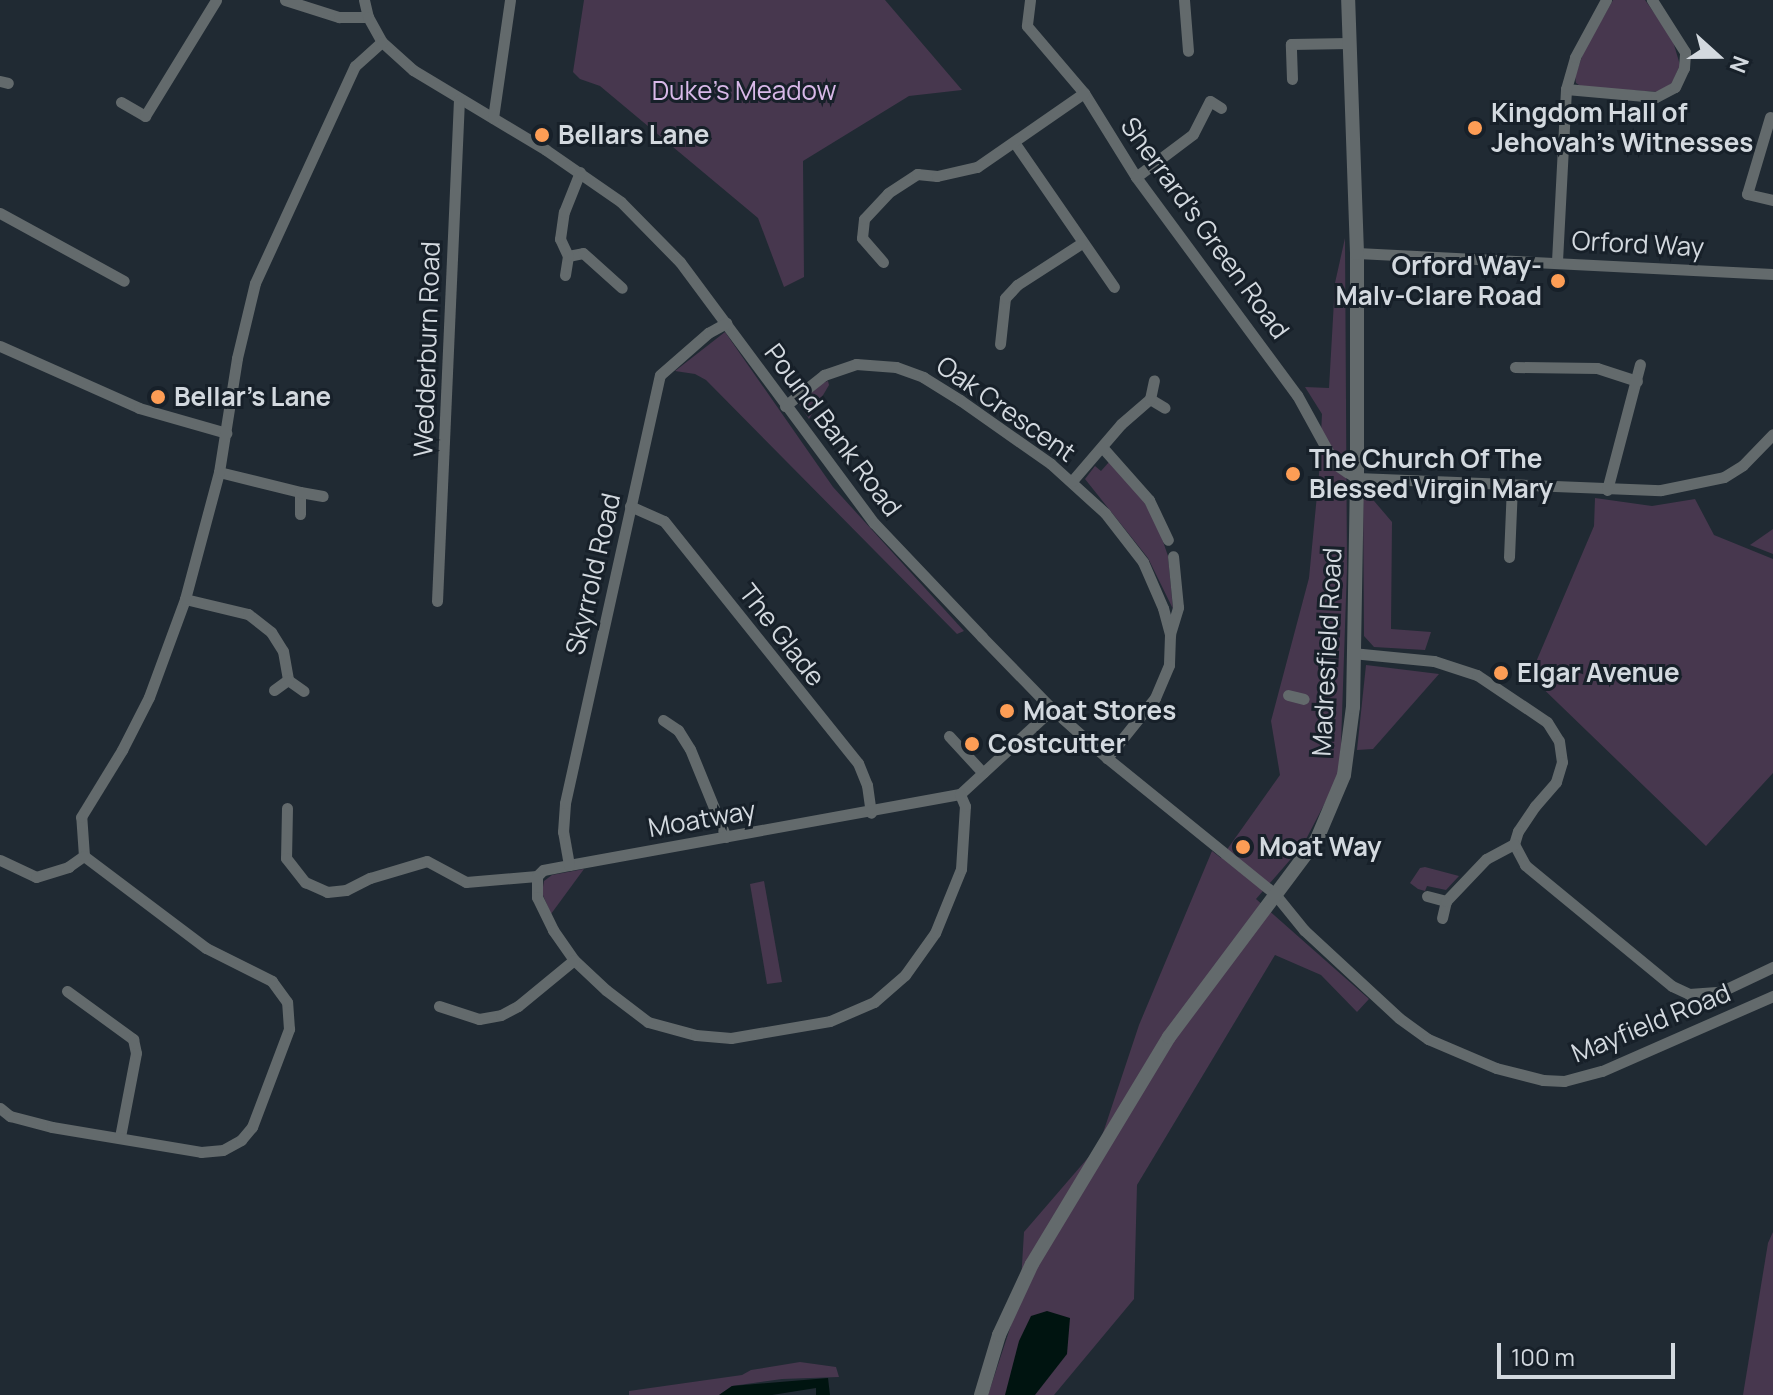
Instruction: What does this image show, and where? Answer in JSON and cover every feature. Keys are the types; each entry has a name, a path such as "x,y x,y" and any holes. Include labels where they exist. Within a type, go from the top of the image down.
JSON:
{"street":[{"path":"121,102 145,116 216,0"},
{"path":"285,0 339,17 368,17"},
{"name":"Pound Bank Road","path":"364,0 368,17 382,42 413,70 580,172 621,202 680,262 874,523 1052,709 1107,758 1274,893"},
{"path":"493,118 510,0"},
{"name":"Sherrard's Green Road","path":"1030,0 1027,26 1084,93 1136,177 1297,395 1335,464 1357,478"},
{"path":"1184,0 1188,51"},
{"name":"Madresfield Road","path":"981,1395 999,1335 1032,1264 1169,1037 1317,839 1344,775 1353,707 1357,478 1357,253 1348,0"},
{"path":"1557,261 1566,89 1575,57 1606,0"},
{"path":"1566,89 1656,97 1675,87 1684,68 1685,52 1652,0"},
{"path":"0,1108 10,1116 52,1127 201,1152 223,1150 241,1140 252,1127 289,1029 287,1002 272,981 206,948 84,856 81,817 122,750 149,697 185,599 219,472 237,358 255,283 349,78 367,51 382,42"},
{"path":"1292,79 1291,44 1349,43"},
{"path":"883,262 862,238 864,219 888,193 917,174 937,176 977,167 1084,93"},
{"name":"Wedderburn Road","path":"437,601 459,99"},
{"path":"1136,177 1193,134 1210,101 1221,108"},
{"path":"1770,117 1747,194 1773,200"},
{"path":"1014,142 1114,287"},
{"path":"565,275 568,256 560,239 564,212 580,172"},
{"path":"0,213 124,281"},
{"path":"1000,344 1005,298 1017,285 1082,243"},
{"path":"568,256 583,253 622,288"},
{"name":"Orford Way","path":"1357,253 1773,274"},
{"name":"Skyrrold Road","path":"569,865 563,832 565,803 660,375 708,333 726,323"},
{"path":"0,346 139,408 226,433"},
{"name":"Oak Crescent","path":"785,406 824,375 856,364 896,367 923,377 1072,481 1105,513 1143,562 1163,608 1170,635"},
{"path":"1607,490 1640,364"},
{"path":"1515,367 1597,368 1637,381"},
{"path":"1154,380 1150,399 1165,408"},
{"name":"Oak Crescent","path":"1072,481 1150,399"},
{"path":"1357,478 1661,490 1724,477 1743,465 1773,434"},
{"name":"Oak Crescent","path":"1102,447 1149,500 1168,540"},
{"path":"219,472 323,496"},
{"path":"1509,557 1512,485"},
{"path":"300,492 300,514"},
{"name":"The Glade","path":"630,506 664,521 858,763 867,785 871,813"},
{"name":"Oak Crescent","path":"1107,758 1155,698 1169,665 1170,635 1178,607 1173,556"},
{"path":"185,599 248,614 271,632 283,651 288,680 304,691"},
{"path":"1352,653 1434,661 1477,675 1547,722 1559,741 1562,762 1556,782 1518,831 1514,844 1486,859 1446,901 1442,918"},
{"path":"274,690 288,680"},
{"path":"1288,695 1304,699"},
{"path":"537,876 537,897 553,930 574,960 606,990 648,1022 696,1035 731,1038 840,1018 874,1002 905,975 935,933 953,894 963,855 965,806 960,794 1052,709"},
{"path":"663,720 678,730 690,749 726,837"},
{"path":"949,736 983,773"},
{"name":"Moatway","path":"287,808 286,858 305,882 327,892 346,890 370,878 427,861 466,882 537,876 543,870 871,813 960,794"},
{"path":"1514,844 1525,865 1672,986 1689,994 1720,992 1773,967"},
{"path":"0,860 36,877 68,867 84,856"},
{"name":"Mayfield Road","path":"1274,893 1304,930 1399,1018 1428,1039 1496,1068 1543,1080 1564,1081 1602,1071 1773,996"},
{"path":"1427,896 1446,901"},
{"path":"439,1006 479,1019 501,1015 518,1006 574,960"},
{"path":"67,991 133,1039 136,1053 120,1137"}],"green space":[{"name":"Duke's Meadow","path":"584,0 885,0 962,90 909,96 803,161 804,277 784,287 758,218 600,86 580,79 573,72"},
{"path":"1613,0 1645,0 1672,38 1680,65 1672,83 1659,92 1582,87 1576,83 1575,76 1584,51"},
{"path":"1345,238 1347,568 1340,774 1303,845 1256,899 1369,999 1357,1012 1321,975 1275,955 1137,1185 1134,1299 1054,1395 988,1395 1020,1298 1024,1232 1099,1145 1139,1025 1212,851 1221,858 1280,775 1271,721 1309,578 1319,474 1322,414 1305,387 1329,388 1335,283"},
{"path":"725,332 833,487 964,631 957,634 706,380 695,374 675,371"},
{"path":"828,381 829,385 809,419 799,404 818,385"},
{"path":"1109,462 1137,490 1157,524 1168,556 1173,609 1148,558 1085,479 1095,466 1101,471"},
{"path":"1363,488 1392,522 1391,629 1431,632 1425,650 1374,647 1364,636"},
{"path":"1595,498 1652,506 1695,499 1714,535 1773,559 1773,773 1706,846 1530,676 1594,526"},
{"path":"1773,529 1773,554 1750,545"},
{"path":"1366,665 1439,674 1373,749 1357,750"},
{"path":"1420,868 1459,876 1446,890 1427,886 1425,891 1410,883"},
{"path":"584,869 551,914 542,893 544,881 552,875"},
{"path":"764,881 782,982 767,984 750,884"},
{"path":"1773,1232 1773,1395 1743,1395 1768,1243"},
{"path":"800,1362 836,1367 839,1377 782,1379 732,1386 719,1395 629,1395 629,1391 742,1375 751,1370"}],"shaded area":[{"path":"1047,1311 1070,1318 1067,1354 1035,1395 1005,1395 1019,1341 1031,1316"},
{"path":"828,1378 830,1395 816,1395 816,1388 772,1395 719,1395 732,1386"}],"place":[{"name":"Kingdom Hall of Jehovah's Witnesses","path":"1475,128"},
{"name":"Bellars Lane","path":"542,135"},
{"name":"Orford Way- Malv-Clare Road","path":"1558,281"},
{"name":"Bellar's Lane","path":"158,397"},
{"name":"The Church Of The Blessed Virgin Mary","path":"1293,474"},
{"name":"Elgar Avenue","path":"1501,673"},
{"name":"Moat Stores","path":"1007,711"},
{"name":"Costcutter","path":"972,744"},
{"name":"Moat Way","path":"1243,847"}]}
